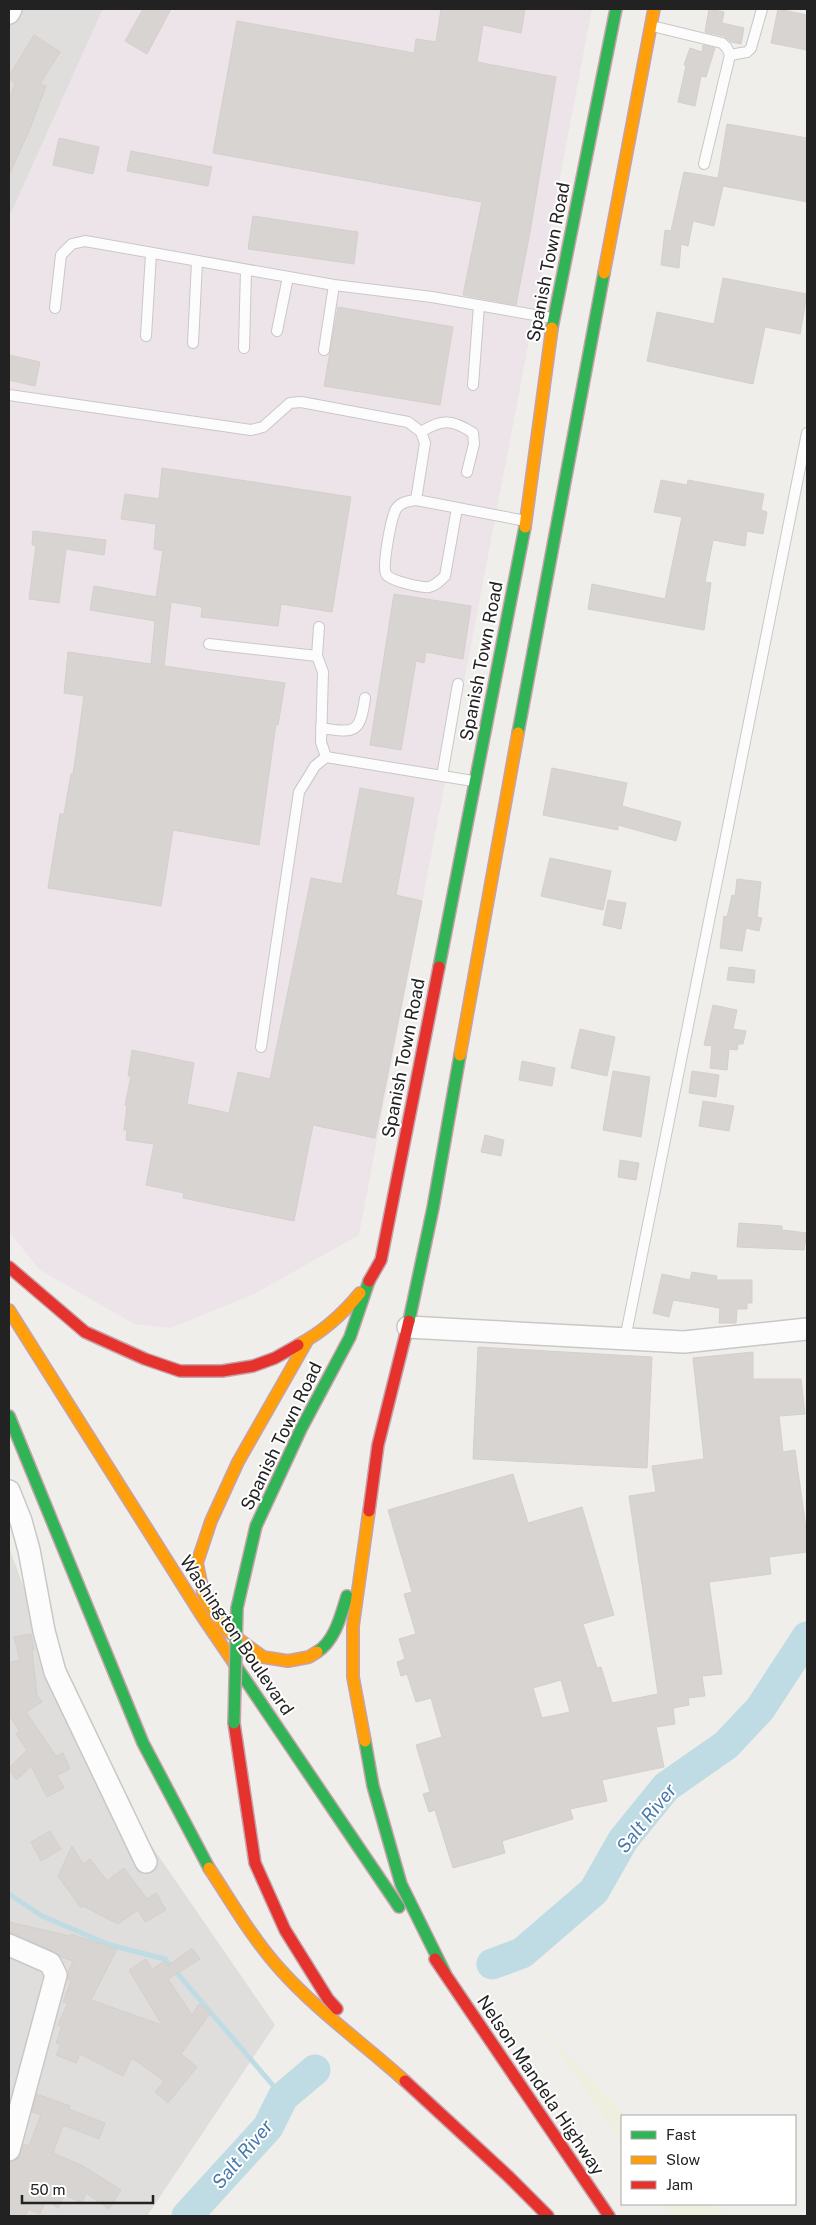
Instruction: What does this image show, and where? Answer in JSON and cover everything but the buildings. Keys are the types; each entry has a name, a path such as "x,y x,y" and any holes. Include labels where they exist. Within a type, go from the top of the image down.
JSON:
{"highway":[{"name":"Spanish Town Road","path":"380,2059 324,1991 285,1930 255,1863 234,1723 237,1608 256,1526 301,1429 350,1337 367,1285 381,1260 476,781 484,763 526,521 557,319 616,9"},
{"path":"444,1973 401,1884 373,1786 353,1677 353,1626 378,1445 408,1327 433,1208 507,770 595,329 654,9"},
{"path":"578,325 595,329"},
{"path":"9,1267 24,1282 85,1332 145,1359 180,1371 222,1371 253,1366 275,1358 317,1335 346,1310 367,1285"},
{"name":"Washington Boulevard","path":"9,1310 202,1616 444,1973"},
{"path":"307,1341 238,1462 211,1521 197,1563 204,1597 226,1629 263,1657 288,1660 309,1657 322,1649 339,1624 365,1538"},
{"path":"9,1416 142,1743 202,1857 259,1944 278,1968 320,2011 380,2059 508,2176 548,2216"},
{"name":"Nelson Mandela Highway","path":"444,1973 609,2216"}],"street":[{"path":"9,13 10,9"},
{"path":"408,1327 684,1342 807,1329"},
{"path":"9,1492 21,1521 29,1550 44,1631 55,1672 146,1862"},
{"path":"9,1944 50,1963 56,1975 9,2150"}],"lane":[{"path":"730,55 747,52 751,48 762,9"},
{"path":"651,26 722,44 727,48 730,55 704,164"},
{"path":"54,308 61,255 72,244 85,241 334,285 432,297 557,319"},
{"path":"146,336 151,254"},
{"path":"193,343 197,262"},
{"path":"244,348 246,270"},
{"path":"277,331 288,277"},
{"path":"324,350 334,285"},
{"path":"473,385 478,305"},
{"path":"9,395 251,430 263,427 290,404 301,402 408,422 421,432 425,444 416,500"},
{"path":"421,432 432,425 446,422 460,424 473,433 474,444 467,472"},
{"path":"625,1339 807,433"},
{"path":"457,508 445,576 437,584 427,587 392,580 386,574 384,563 396,510 403,502 416,500 526,521"},
{"path":"319,628 317,656 323,672 321,742 326,756"},
{"path":"208,644 317,656"},
{"path":"442,776 458,684"},
{"path":"321,728 348,732 354,728 360,723 365,698"},
{"path":"326,756 476,781"},
{"path":"261,1047 299,792 315,766 326,756"}],"shaded area":[{"path":"9,9 103,9 9,218"},
{"path":"103,9 592,9 359,1235 256,1293 171,1328 134,1324 40,1270 9,1232 9,218"},
{"path":"9,1547 80,1742 275,2025 147,2216 9,2216"}],"green space":[{"path":"546,2033 626,2115 621,2115 621,2142"},
{"path":"665,2205 714,2205 725,2216 673,2216"}],"waterway":[{"name":"Salt River","path":"492,1964 522,1953 594,1891 623,1840 666,1787 726,1745 760,1709 807,1637"},
{"path":"9,1894 42,1916 110,1945 165,1959 283,2097"},
{"name":"Salt River","path":"187,2216 268,2127 283,2097 315,2070"}],"traffic: fast":[{"path":"552,328 616,9"},
{"path":"518,733 604,273"},
{"path":"439,967 525,527"},
{"path":"409,1321 433,1208 460,1055"},
{"path":"237,1608 256,1526 301,1429 350,1337 369,1281"},
{"path":"9,1416 143,1743 209,1868"},
{"path":"317,1652 333,1634 347,1596"},
{"path":"234,1723 237,1608"},
{"path":"234,1663 399,1907"},
{"path":"365,1741 373,1786 401,1884 445,1973"}],"traffic: slow":[{"path":"604,273 654,9"},
{"path":"525,527 552,328"},
{"path":"460,1055 518,733"},
{"path":"298,1345 332,1322 360,1293"},
{"path":"9,1310 202,1616 234,1663"},
{"path":"307,1341 238,1462 211,1521 197,1563 204,1597 225,1629 263,1657 288,1661 309,1657 317,1652"},
{"path":"365,1741 353,1677 353,1626 369,1511"},
{"path":"209,1868 251,1932 279,1968 324,2013 405,2081"}],"traffic: jam":[{"path":"369,1281 381,1260 439,967"},
{"path":"9,1267 85,1332 145,1359 180,1371 222,1371 253,1366 275,1358 298,1345"},
{"path":"369,1511 378,1445 409,1321"},
{"path":"234,1723 255,1863 285,1930 328,1999 337,2009"},
{"path":"435,1959 609,2216"},
{"path":"405,2081 508,2176 548,2216"}]}
